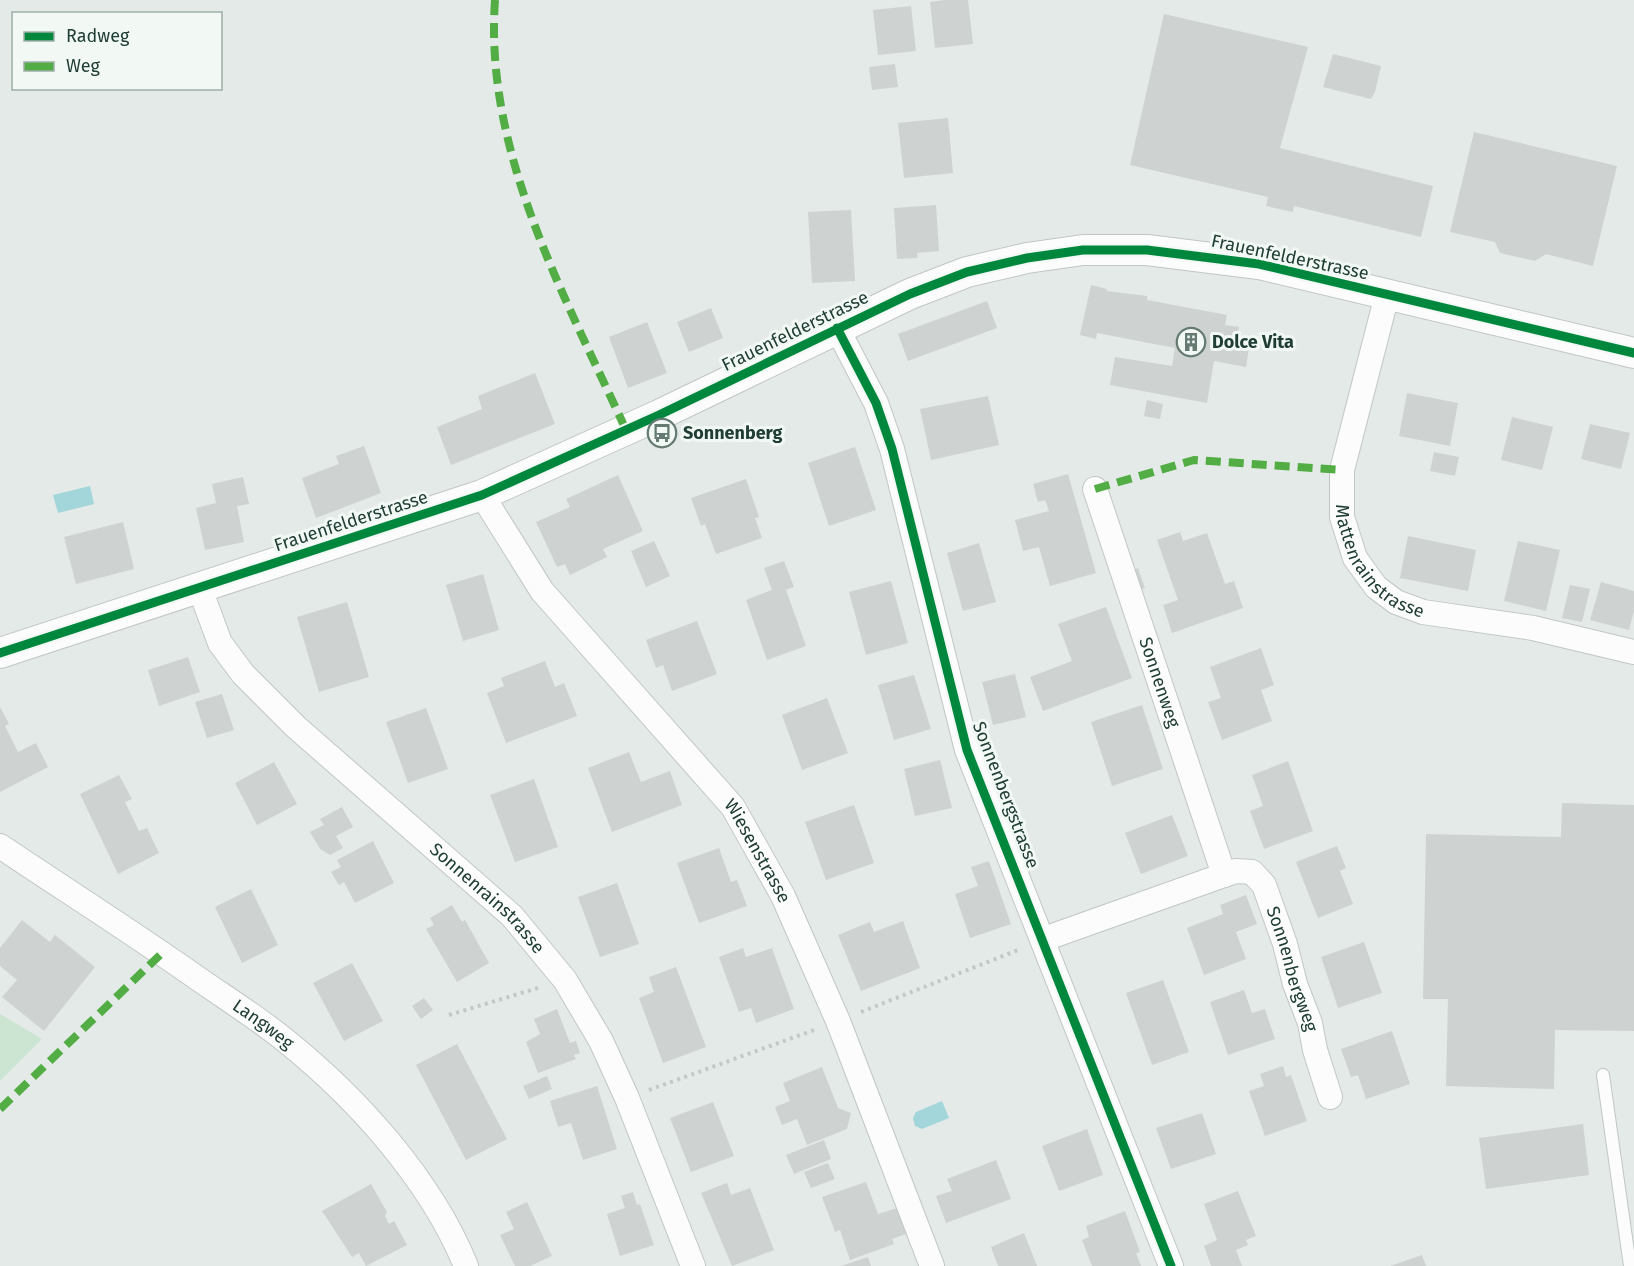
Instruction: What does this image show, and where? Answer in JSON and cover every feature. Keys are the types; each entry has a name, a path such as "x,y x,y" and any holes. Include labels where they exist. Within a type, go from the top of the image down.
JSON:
{"street":[{"name":"Frauenfelderstrasse","path":"0,653 482,495 642,423 910,294 967,272 1027,258 1083,250 1147,249 1199,254 1259,264 1634,353"},
{"name":"Mattenrainstrasse","path":"1387,295 1342,470 1342,517 1355,558 1376,586 1396,602 1423,612 1533,628 1634,652"},
{"name":"Sonnenbergstrasse","path":"837,328 876,403 892,449 967,750 1044,939 1171,1266"},
{"name":"Sonnenweg","path":"1095,489 1224,875"},
{"name":"Wiesenstrasse","path":"482,495 542,591 733,807 783,896 838,1021 932,1266"},
{"name":"Sonnenrainstrasse","path":"200,589 220,643 243,674 296,727 512,916 565,980 601,1041 627,1098 693,1266"},
{"name":"Langweg","path":"0,846 162,954 285,1040 334,1083 385,1137 425,1192 466,1266"},
{"name":"Sonnenbergweg","path":"1224,875 1236,871 1252,872 1264,885 1286,944 1294,984 1310,1023 1315,1050 1330,1097"},
{"path":"1044,939 1224,875"}],"lane":[{"path":"1603,1075 1630,1266"}],"path":[{"path":"627,1098 838,1021 1044,939"},
{"path":"449,1015 565,980"}],"green space":[{"path":"0,1014 42,1039 0,1081"}],"water":[{"path":"90,486 94,504 58,513 53,495"},
{"path":"942,1101 949,1118 922,1129 915,1126 913,1118 916,1112"}],"building":[{"path":"968,0 973,44 935,48 930,2"},
{"path":"911,6 916,51 878,55 873,10"},
{"path":"1164,14 1308,47 1280,148 1433,186 1421,237 1294,206 1293,212 1266,206 1268,197 1130,165"},
{"path":"1333,54 1381,66 1371,99 1323,87"},
{"path":"895,64 898,87 872,90 869,67"},
{"path":"948,118 953,173 904,178 898,123"},
{"path":"1474,132 1617,166 1593,266 1546,254 1535,261 1500,253 1495,242 1450,232"},
{"path":"936,205 939,251 917,253 918,258 897,259 894,208"},
{"path":"851,210 855,281 812,283 808,212"},
{"name":"Dolce Vita","path":"1091,285 1107,289 1106,291 1147,296 1147,300 1227,315 1225,325 1239,327 1236,346 1249,348 1246,367 1214,361 1207,403 1110,385 1115,357 1172,366 1175,348 1097,333 1096,339 1080,335"},
{"path":"987,301 997,328 908,361 898,334"},
{"path":"711,308 723,338 689,352 677,322"},
{"path":"647,322 667,373 628,388 609,337"},
{"path":"535,373 555,424 451,465 437,427 482,409 478,396"},
{"path":"1407,393 1458,403 1450,446 1399,436"},
{"path":"988,396 999,445 931,460 920,409"},
{"path":"1147,400 1163,404 1160,419 1144,416"},
{"path":"1512,417 1553,427 1542,470 1501,460"},
{"path":"1590,424 1630,433 1621,469 1581,459"},
{"path":"364,446 381,493 316,518 302,478 339,464 336,456"},
{"path":"855,447 876,510 829,526 808,463"},
{"path":"1434,452 1459,457 1455,476 1430,471"},
{"path":"1068,474 1096,573 1050,586 1039,547 1023,551 1015,520 1049,511 1045,500 1038,502 1033,484"},
{"path":"618,475 643,531 603,549 607,557 570,575 565,564 557,567 536,522 570,507 566,499"},
{"path":"243,477 249,504 237,506 244,542 205,550 196,508 216,503 212,484"},
{"path":"746,479 759,517 755,518 762,538 716,554 705,524 701,526 691,498"},
{"path":"123,522 134,569 76,584 64,537"},
{"path":"1180,532 1183,541 1207,533 1225,584 1234,581 1243,608 1172,633 1163,605 1178,600 1157,540"},
{"path":"1408,536 1476,550 1468,591 1400,578"},
{"path":"654,541 670,576 646,587 631,551"},
{"path":"1518,541 1560,550 1546,611 1504,601"},
{"path":"979,543 996,602 963,611 947,553"},
{"path":"784,561 794,587 786,590 806,646 767,660 746,600 772,590 764,568"},
{"path":"1138,568 1145,588 1130,593 1123,572"},
{"path":"483,574 499,630 463,641 446,585"},
{"path":"891,581 908,643 866,655 849,592"},
{"path":"1601,582 1634,591 1634,611 1629,630 1590,620"},
{"path":"1570,585 1590,589 1582,622 1562,618"},
{"path":"347,602 369,677 319,692 297,617"},
{"path":"1106,607 1132,678 1043,711 1030,677 1072,661 1058,624"},
{"path":"697,621 717,674 672,691 663,665 656,668 646,640"},
{"path":"1261,648 1274,685 1261,690 1272,721 1222,740 1208,702 1221,698 1210,667"},
{"path":"188,657 200,692 159,706 148,670"},
{"path":"545,661 555,687 564,683 577,716 506,743 487,693 504,686 501,678"},
{"path":"1015,674 1026,717 993,725 982,682"},
{"path":"914,675 931,729 894,740 878,685"},
{"path":"222,694 234,730 207,738 195,702"},
{"path":"827,698 848,753 802,770 782,715"},
{"path":"1142,705 1163,769 1112,786 1091,722"},
{"path":"0,707 9,724 5,726 18,752 36,743 48,767 0,792"},
{"path":"426,708 448,769 408,783 386,722"},
{"path":"629,752 641,782 670,771 682,805 612,832 588,768"},
{"path":"940,760 952,808 915,816 904,769"},
{"path":"1288,761 1313,831 1264,849 1250,811 1263,806 1252,775"},
{"path":"274,762 297,804 257,825 235,783"},
{"path":"119,775 132,799 125,802 139,831 147,828 159,853 118,874 80,794"},
{"path":"534,779 558,847 515,862 490,795"},
{"path":"1562,803 1634,805 1634,1031 1555,1030 1554,1089 1446,1086 1448,999 1423,999 1426,834 1561,837"},
{"path":"854,805 874,863 826,880 805,822"},
{"path":"342,807 353,827 336,836 343,848 330,855 320,849 310,832 324,825 320,819"},
{"path":"1172,815 1188,856 1141,874 1125,833"},
{"path":"373,841 394,883 355,903 344,882 339,885 331,872 341,867 337,860"},
{"path":"1337,846 1346,868 1340,871 1353,904 1318,918 1296,862"},
{"path":"719,848 731,882 737,880 747,906 699,923 677,863"},
{"path":"989,861 1011,924 970,938 955,894 978,886 971,867"},
{"path":"617,883 639,944 600,957 578,897"},
{"path":"251,889 278,945 242,963 215,907"},
{"path":"1246,895 1257,924 1236,932 1246,959 1204,975 1187,928 1223,914 1220,905"},
{"path":"452,905 462,922 465,920 489,963 457,982 426,929 434,925 430,918"},
{"path":"22,920 50,942 55,935 95,967 44,1031 2,997 17,980 0,966 0,948"},
{"path":"903,921 920,968 861,991 838,935 870,922 874,932"},
{"path":"1364,942 1382,993 1338,1008 1321,957"},
{"path":"743,948 746,957 772,948 794,1009 756,1023 751,1008 739,1012 719,957"},
{"path":"352,963 383,1021 344,1041 313,983"},
{"path":"676,967 706,1047 663,1063 639,998 654,992 649,977"},
{"path":"1163,980 1189,1052 1152,1065 1126,993"},
{"path":"1244,990 1252,1013 1265,1009 1275,1039 1228,1055 1210,1002"},
{"path":"424,998 433,1010 421,1019 412,1006"},
{"path":"557,1009 570,1043 576,1041 580,1053 574,1055 576,1059 538,1073 526,1042 540,1034 534,1019"},
{"path":"1392,1031 1410,1084 1366,1099 1358,1075 1351,1077 1341,1049"},
{"path":"457,1044 507,1139 466,1160 416,1065"},
{"path":"1283,1066 1286,1077 1291,1075 1307,1121 1265,1136 1249,1091 1264,1086 1260,1074"},
{"path":"822,1067 838,1108 851,1113 847,1129 807,1145 797,1119 782,1125 775,1107 790,1101 783,1083"},
{"path":"547,1076 552,1089 529,1099 523,1086"},
{"path":"597,1086 617,1149 583,1160 571,1123 558,1127 550,1101"},
{"path":"713,1102 734,1156 691,1172 670,1118"},
{"path":"1202,1113 1216,1154 1171,1169 1156,1128"},
{"path":"1583,1124 1589,1175 1486,1189 1479,1138"},
{"path":"1087,1129 1103,1175 1059,1191 1042,1146"},
{"path":"824,1140 831,1159 794,1174 786,1155"},
{"path":"996,1160 1011,1199 946,1223 936,1196 952,1191 947,1179"},
{"path":"828,1163 835,1179 811,1188 804,1172"},
{"path":"866,1182 878,1214 897,1208 906,1234 892,1239 894,1244 850,1260 840,1230 835,1232 822,1197"},
{"path":"727,1183 731,1195 750,1188 774,1250 732,1266 701,1193"},
{"path":"371,1184 387,1212 385,1216 389,1224 394,1221 407,1245 366,1266 359,1253 352,1257 322,1211"},
{"path":"1238,1191 1256,1236 1246,1240 1248,1245 1236,1250 1242,1266 1211,1266 1204,1246 1217,1240 1204,1204"},
{"path":"633,1192 637,1205 640,1204 654,1245 620,1256 607,1214 625,1208 621,1196"},
{"path":"527,1202 552,1256 530,1266 515,1266 500,1235 514,1229 506,1212"},
{"path":"1125,1211 1140,1252 1136,1253 1141,1266 1092,1266 1082,1240 1089,1237 1086,1226"},
{"path":"1024,1233 1037,1266 998,1266 991,1247"},
{"path":"1422,1255 1426,1266 1390,1266"},
{"path":"868,1257 871,1266 841,1266"}],"marked path":[{"path":"495,0 495,57 502,113 516,168 555,275 626,430"},
{"path":"1095,489 1194,460 1342,470"},
{"path":"0,1109 162,953"}],"cycle path":[{"path":"0,653 482,495 659,415 910,294 967,272 1027,258 1083,250 1147,250 1259,264 1634,353"},
{"path":"837,328 876,403 892,449 967,750 1171,1266"}],"place":[{"name":"Dolce Vita","path":"1191,342"},
{"name":"Sonnenberg","path":"662,433"}]}
